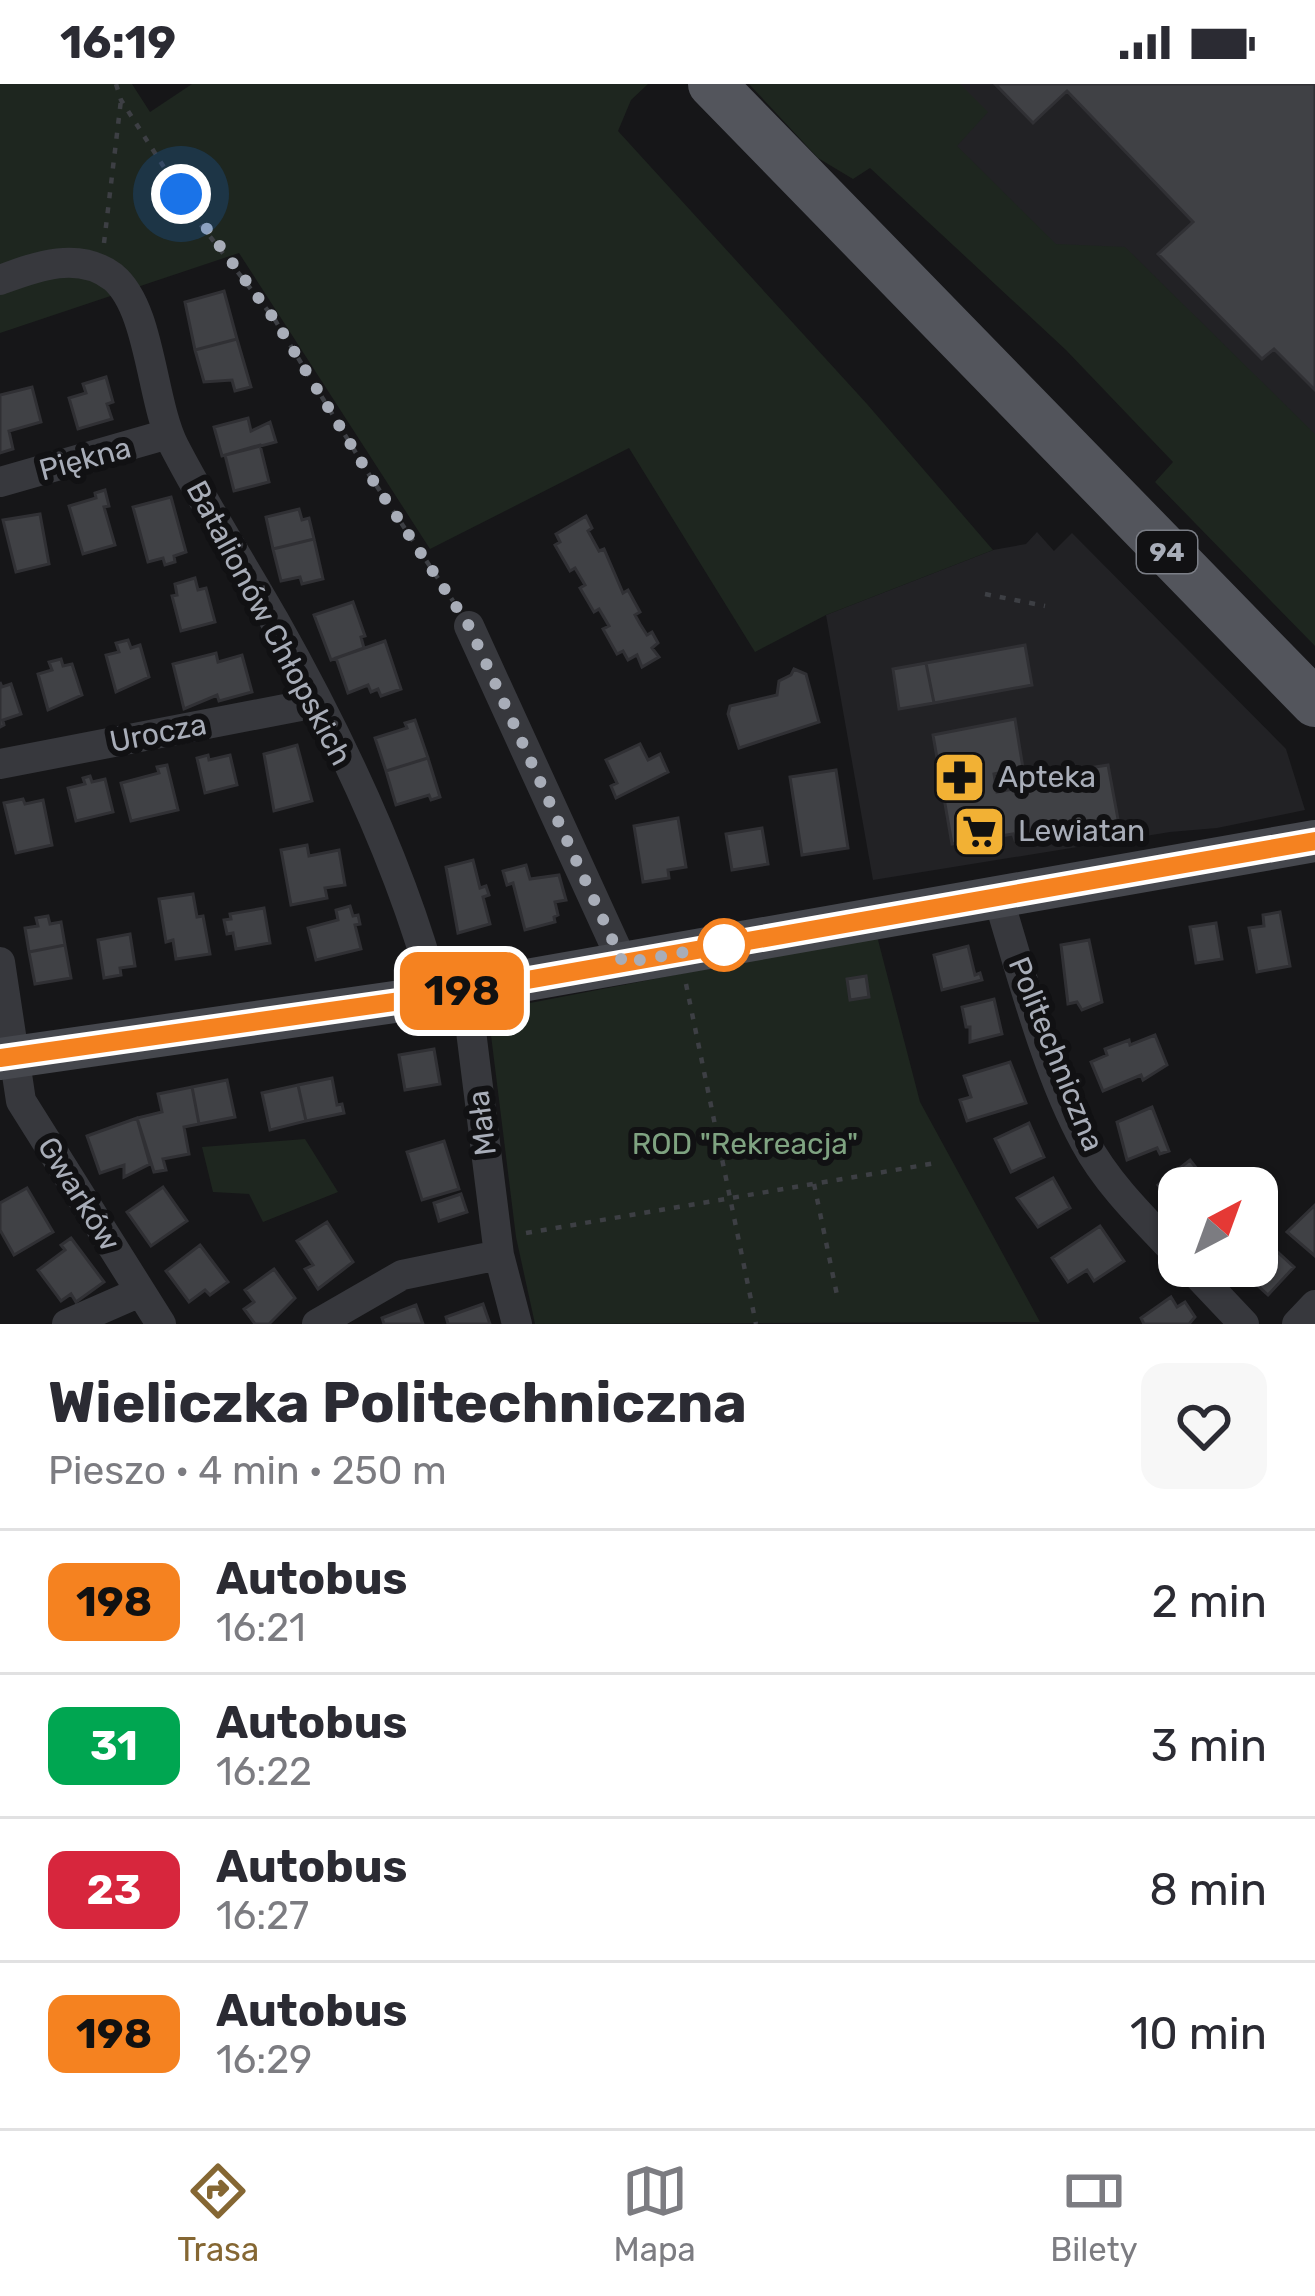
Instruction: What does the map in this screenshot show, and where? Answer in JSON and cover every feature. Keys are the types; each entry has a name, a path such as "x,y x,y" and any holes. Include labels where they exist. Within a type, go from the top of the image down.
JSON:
{"main road":[{"name":"94","path":"712,84 1315,703"}],"street":[{"path":"0,280 45,263 81,263 112,276"},
{"name":"Batalionów Chłopskich","path":"112,276 129,296 136,314 168,434 316,703 370,813 423,948 451,993"},
{"name":"Piękna","path":"0,482 168,434"},
{"path":"469,626 623,963"},
{"name":"Urocza","path":"0,764 316,703"},
{"path":"6,1058 451,993 1315,841"},
{"name":"Politechniczna","path":"998,897 1024,982 1084,1140 1106,1176 1158,1233"},
{"name":"Gwarków","path":"0,962 6,1058 21,1101 161,1324"},
{"name":"Mała","path":"451,993 497,1247 517,1324"},
{"path":"317,1324 402,1275 497,1247"},
{"path":"1209,1287 1244,1324"},
{"path":"68,1324 140,1292"},
{"path":"1297,1324 1315,1305"}],"path":[{"path":"116,84 121,100 201,225 275,320 469,626"},
{"path":"112,276 102,235 121,100"},
{"path":"985,594 1045,606"},
{"path":"682,967 756,1324"},
{"path":"497,1247 729,1198 936,1163"},
{"path":"814,1184 837,1295"}],"shaded area":[{"path":"863,84 1315,84 1315,440 1078,302"},
{"path":"1037,532 1054,551 1072,533 1286,749 1305,810 1217,828 873,880 826,615 993,550 1026,544"}],"green space":[{"path":"0,84 132,84 150,112 192,84 648,84 631,100 618,131 993,550 826,615 755,652 629,448 430,549 239,253 0,333"},
{"path":"749,84 960,84 988,112 957,146 1056,244 1125,247 1315,434 1315,646 1155,482 1173,462 1066,350 870,168 853,179 818,158"},
{"name":"ROD \"Rekreacja\"","path":"877,936 920,1102 1040,1322 535,1324 516,1237 488,1011"},
{"path":"305,1139 338,1192 263,1222 249,1194 213,1192 202,1147"}],"building":[{"path":"995,84 1315,84 1315,390 1274,349 1262,359 1158,254 1193,222 1067,91 1033,123"},
{"path":"224,291 237,339 195,350 185,302"},
{"path":"237,339 251,387 235,391 232,380 204,382 195,350"},
{"path":"106,377 112,419 78,429 69,398 86,393 83,384"},
{"path":"32,387 41,422 9,431 13,449 0,453 0,395"},
{"path":"248,418 251,431 270,422 276,442 222,456 214,427"},
{"path":"260,445 269,482 234,491 225,455"},
{"path":"105,490 109,506 104,507 115,545 83,554 69,506 96,498 95,493"},
{"path":"171,497 186,552 165,565 163,558 148,562 133,507"},
{"path":"299,509 302,520 309,518 314,539 273,549 266,517"},
{"path":"40,514 49,564 16,572 3,520"},
{"path":"586,516 599,551 604,549 623,593 628,590 640,612 635,615 640,624 658,643 652,648 659,657 642,667 637,655 628,660 623,651 617,654 603,629 609,626 599,609 594,612 580,588 585,585 555,545 560,542 556,534"},
{"path":"314,539 323,579 302,584 300,577 281,581 273,549"},
{"path":"195,578 198,590 206,588 215,622 181,631 172,596 177,595 175,584"},
{"path":"353,602 365,636 361,637 364,648 331,660 314,615"},
{"path":"128,640 131,648 140,645 149,677 116,692 106,655 119,652 116,643"},
{"path":"385,641 401,689 381,696 368,685 348,693 336,658"},
{"path":"1025,645 1032,685 934,703 926,663"},
{"path":"216,653 218,662 242,655 252,692 219,701 217,695 184,709 173,664"},
{"path":"61,659 63,666 72,664 82,695 48,710 38,674 52,670 49,662"},
{"path":"926,663 934,703 899,709 893,669"},
{"path":"794,669 806,674 819,722 739,748 728,714 730,706 777,695 779,681"},
{"path":"0,682 2,687 11,684 21,714 3,720 0,727"},
{"path":"1015,719 1023,768 994,774 997,792 1077,778 1076,770 1108,765 1120,830 1087,836 1086,828 1015,840 1013,834 952,844 933,735"},
{"path":"415,720 428,758 386,771 375,738 407,728 405,723"},
{"path":"640,744 648,760 660,754 668,772 616,798 611,786 617,783 606,760"},
{"path":"297,745 312,801 274,811 264,754"},
{"path":"208,755 209,760 230,755 237,785 205,793 197,758"},
{"path":"428,758 440,797 431,800 429,795 396,805 386,771"},
{"path":"167,765 178,810 131,821 121,783 159,773 157,767"},
{"path":"836,770 848,848 802,855 790,777"},
{"path":"90,776 92,782 105,779 113,812 76,821 68,788 85,784 83,778"},
{"path":"23,799 25,804 43,800 52,845 16,853 4,803"},
{"path":"678,818 686,867 668,870 669,878 643,882 634,826"},
{"path":"762,828 768,864 732,870 726,834"},
{"path":"307,845 309,856 339,850 345,885 325,888 327,898 291,905 281,850"},
{"path":"473,860 480,888 486,886 489,895 483,897 490,924 458,933 446,867"},
{"path":"526,865 530,879 559,875 566,900 555,902 555,922 525,930 513,883 507,885 503,871"},
{"path":"193,894 197,917 203,916 210,954 176,959 173,940 166,942 159,899"},
{"path":"350,906 353,916 358,915 360,924 355,925 361,949 316,960 308,928 338,920 336,910"},
{"path":"264,908 270,943 236,949 224,920 231,919 230,914"},
{"path":"1280,912 1290,966 1257,972 1249,928 1264,926 1263,915"},
{"path":"48,916 50,924 61,922 65,945 29,952 25,928 38,926 36,918"},
{"path":"1216,923 1222,959 1196,963 1190,927"},
{"path":"130,934 135,966 104,978 98,940"},
{"path":"1089,940 1102,1002 1082,1010 1077,1002 1068,1004 1061,945"},
{"path":"65,945 71,978 35,984 29,952"},
{"path":"968,946 975,975 980,973 982,980 942,990 934,955"},
{"path":"866,976 869,997 850,1000 847,979"},
{"path":"994,999 1002,1034 970,1042 962,1007"},
{"path":"1155,1035 1167,1065 1143,1080 1141,1075 1103,1091 1091,1062 1107,1055 1105,1049"},
{"path":"434,1049 440,1084 405,1090 399,1055"},
{"path":"1010,1062 1026,1103 967,1121 960,1100 971,1097 964,1076"},
{"path":"332,1078 337,1105 342,1104 344,1113 306,1121 298,1085"},
{"path":"227,1080 235,1117 199,1124 192,1087"},
{"path":"298,1085 306,1121 270,1130 262,1093"},
{"path":"192,1087 199,1124 184,1127 189,1154 163,1159 166,1170 154,1172 137,1118 162,1112 158,1094"},
{"path":"1152,1107 1169,1151 1160,1154 1157,1148 1127,1160 1117,1122"},
{"path":"137,1118 150,1164 124,1177 124,1165 100,1173 87,1136"},
{"path":"1029,1123 1044,1157 1011,1172 995,1139"},
{"path":"444,1141 459,1189 422,1200 407,1152"},
{"path":"1053,1178 1070,1208 1038,1227 1017,1198"},
{"path":"163,1187 187,1221 151,1246 127,1212"},
{"path":"27,1188 53,1232 14,1255 0,1230 0,1203"},
{"path":"461,1194 467,1212 439,1221 434,1203"},
{"path":"1315,1205 1315,1256 1287,1232"},
{"path":"327,1222 353,1262 318,1289 305,1269 313,1265 297,1241"},
{"path":"1100,1226 1124,1261 1094,1281 1087,1270 1068,1282 1052,1258"},
{"path":"71,1238 104,1282 76,1302 71,1294 61,1301 38,1270 65,1250 61,1245"},
{"path":"200,1245 228,1282 189,1302 166,1271"},
{"path":"1278,1252 1294,1267 1278,1284"},
{"path":"274,1269 295,1298 269,1324 255,1324 244,1309 254,1302 245,1290"},
{"path":"1171,1297 1177,1307 1185,1302 1195,1317 1189,1324 1144,1324 1141,1318"},
{"path":"483,1304 490,1324 448,1324 446,1317"},
{"path":"416,1305 423,1324 384,1324 382,1318"}],"bus line":[{"name":"198","path":"0,1058 436,996 1315,841"}],"place":[{"name":"Apteka","path":"959,777"},
{"name":"Lewiatan","path":"979,831"}],"route":[{"path":"181,194 275,320 469,626 623,963 724,945"}]}
